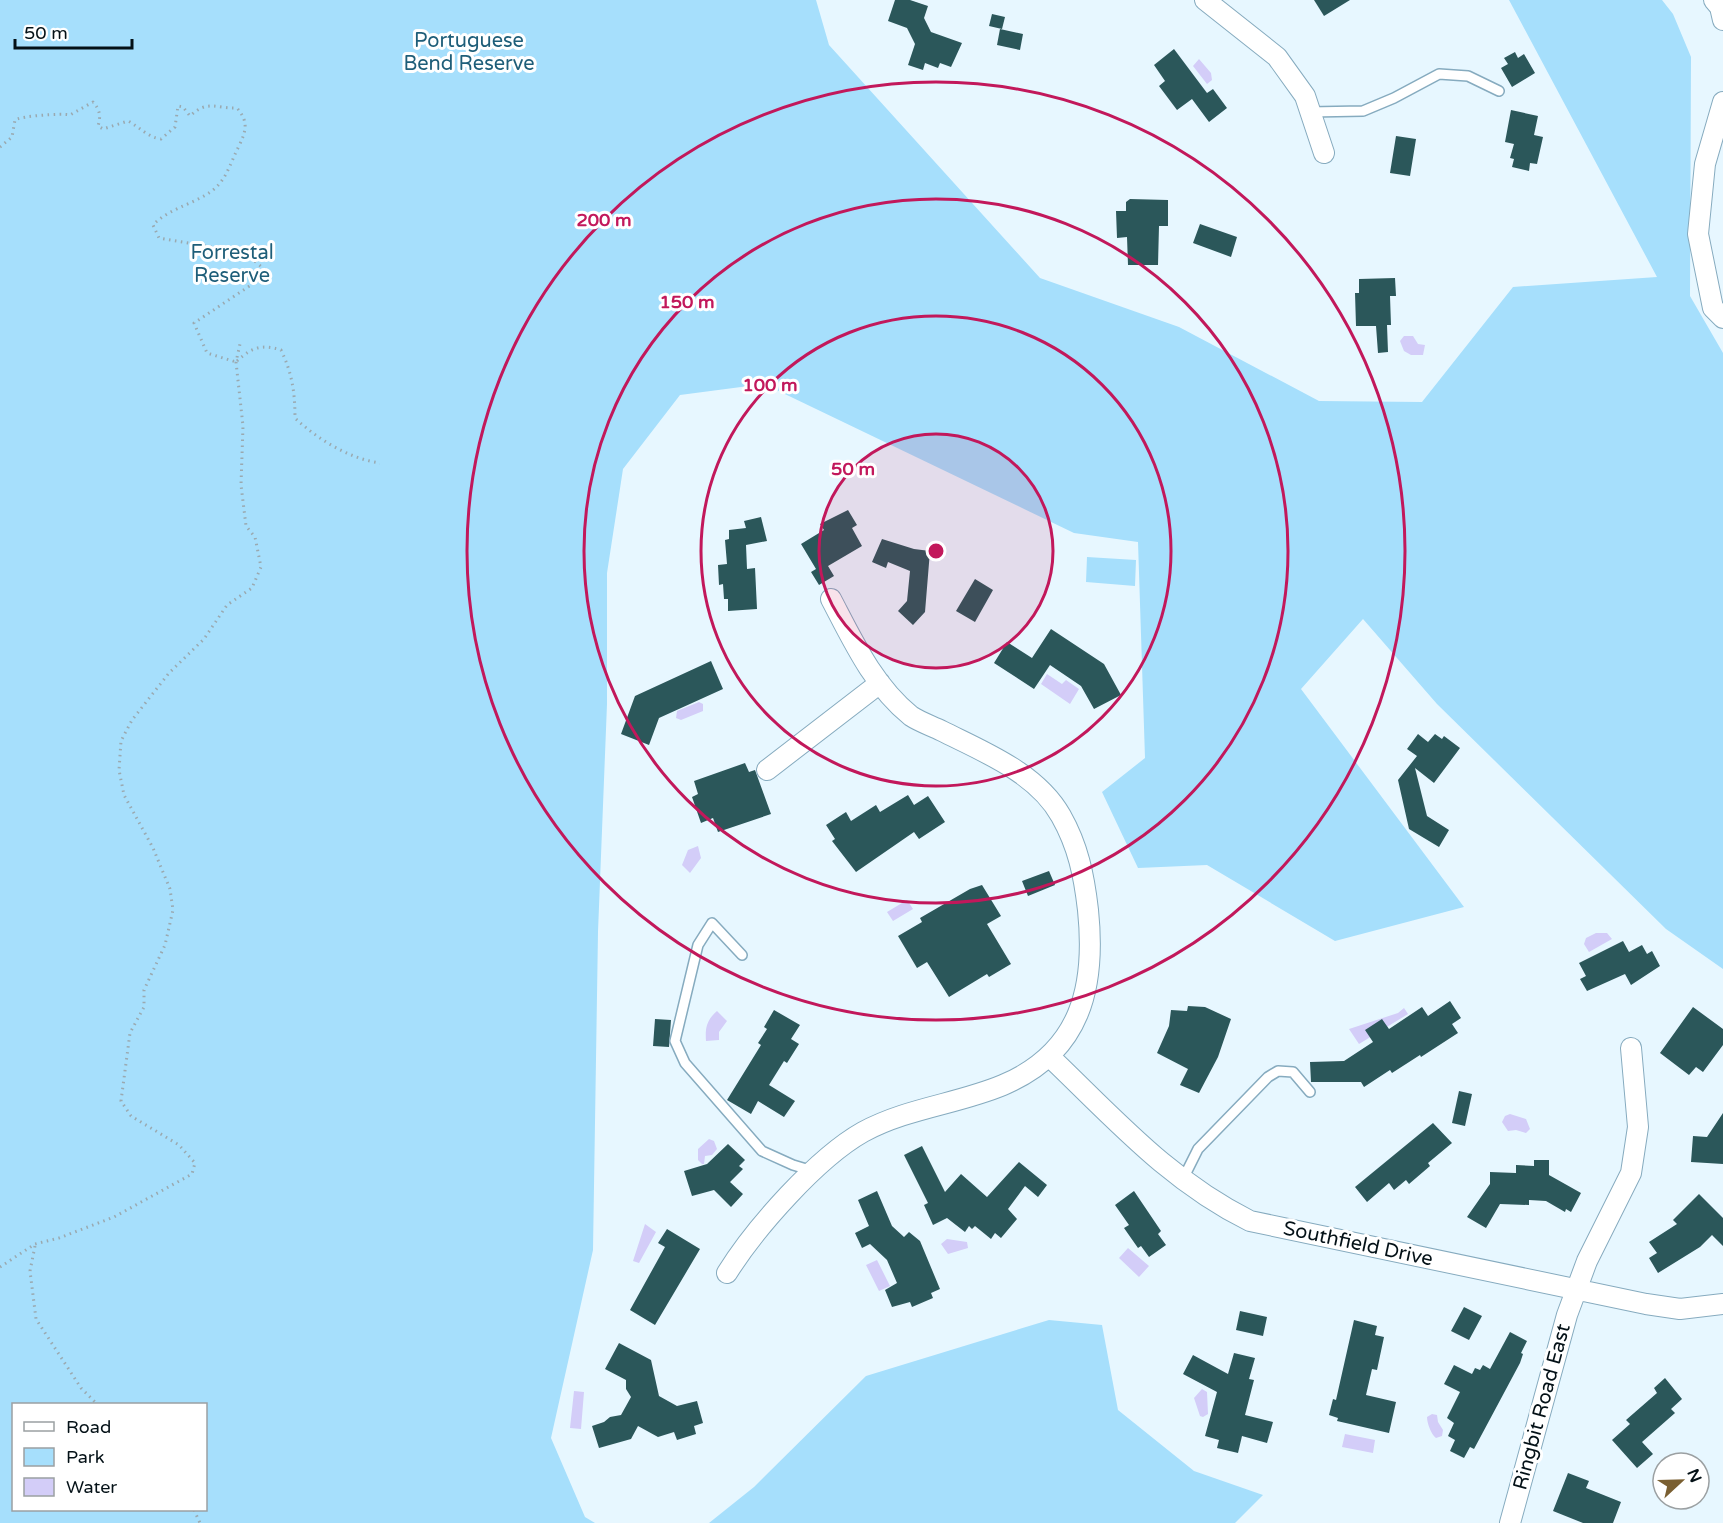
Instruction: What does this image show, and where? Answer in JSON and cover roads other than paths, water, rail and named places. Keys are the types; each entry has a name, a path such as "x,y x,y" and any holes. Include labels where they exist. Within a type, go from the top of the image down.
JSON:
{"street":[{"path":"1205,0 1277,57 1305,96 1324,153"},
{"path":"1714,0 1720,7 1723,20"},
{"path":"1723,102 1705,164 1698,234 1713,308 1723,318"},
{"path":"727,1273 741,1249 814,1171 860,1134 925,1107 1004,1085 1049,1056 1069,1033 1083,1005 1090,968 1087,901 1081,863 1073,840 1054,804 1028,778 914,718 880,683 853,642 831,598"},
{"path":"767,770 880,683"},
{"name":"Ringbit Road East","path":"1510,1523 1567,1316 1587,1261 1631,1173 1638,1127 1631,1048"},
{"name":"Southfield Drive","path":"1049,1056 1182,1181 1215,1203 1250,1221 1576,1291 1680,1309 1712,1308 1723,1304"}],"lane":[{"path":"1310,112 1363,111 1394,98 1438,74 1468,76 1498,91"},
{"path":"742,955 712,923 699,945 675,1041 685,1063 762,1150 793,1166 814,1171"},
{"path":"1182,1181 1197,1149 1268,1077 1278,1071 1293,1072 1310,1092"}],"water":[{"path":"1199,59 1211,73 1212,80 1207,84 1193,66"},
{"path":"1404,336 1413,336 1418,344 1425,345 1423,355 1411,355 1404,351 1400,341"},
{"path":"1047,674 1062,684 1066,680 1079,689 1070,704 1041,684"},
{"path":"699,702 703,704 703,711 681,720 676,718 677,711"},
{"path":"698,846 701,858 690,873 682,865 688,850"},
{"path":"907,900 913,909 893,921 887,912"},
{"path":"1596,933 1607,933 1612,939 1589,952 1584,944 1586,938"},
{"path":"1404,1008 1408,1014 1359,1044 1349,1029 1398,1013"},
{"path":"717,1011 727,1021 719,1032 719,1040 706,1041 707,1024"},
{"path":"1510,1114 1526,1119 1530,1129 1526,1133 1516,1130 1508,1131 1502,1122 1505,1116"},
{"path":"709,1139 714,1141 717,1149 712,1155 705,1156 704,1164 702,1164 698,1160 698,1149"},
{"path":"645,1224 656,1232 639,1263 633,1261"},
{"path":"947,1239 967,1242 968,1248 948,1254 941,1244"},
{"path":"1128,1248 1149,1266 1139,1277 1119,1258"},
{"path":"877,1260 890,1286 879,1291 866,1265"},
{"path":"1202,1389 1207,1392 1208,1414 1203,1417 1200,1416 1194,1398"},
{"path":"574,1391 584,1392 581,1429 570,1428"},
{"path":"1432,1414 1437,1415 1443,1430 1442,1436 1436,1438 1427,1419"},
{"path":"1345,1434 1375,1440 1373,1453 1342,1447"}],"park label":[{"name":"Portuguese Bend Reserve","path":"469,52"},
{"name":"Forrestal Reserve","path":"232,264"}]}
